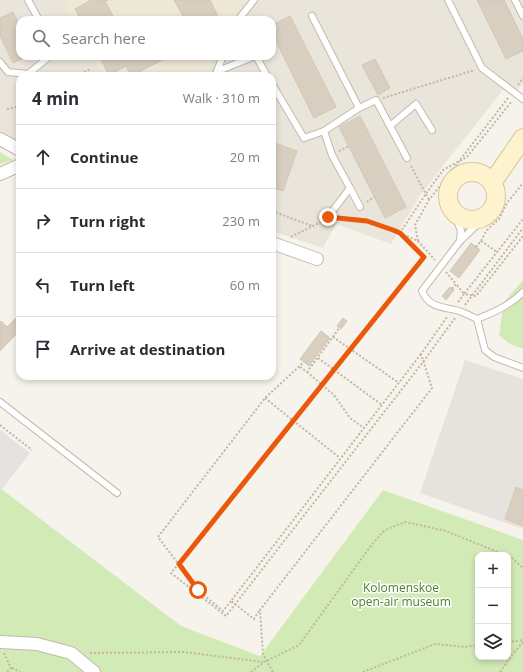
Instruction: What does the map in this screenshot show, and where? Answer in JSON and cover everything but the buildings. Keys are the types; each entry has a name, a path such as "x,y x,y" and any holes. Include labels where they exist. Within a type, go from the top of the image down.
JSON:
{"street":[{"path":"492,183 523,138"},
{"path":"0,139 16,148"},
{"path":"477,172 512,153"},
{"path":"0,174 16,167"},
{"path":"467,172 477,172 486,176 492,183 495,188 496,199 493,208 486,216 477,220 467,220 454,212 449,203 449,188 458,176 467,172"},
{"path":"276,245 317,259"},
{"path":"3,642 37,644 71,653 94,672"}],"lane":[{"path":"28,0 37,16"},
{"path":"241,16 254,0"},
{"path":"448,0 482,68 523,100"},
{"path":"515,0 523,16"},
{"path":"312,16 359,108"},
{"path":"30,72 45,60"},
{"path":"216,72 221,60"},
{"path":"218,72 246,60"},
{"path":"258,60 265,72"},
{"path":"0,62 8,72 16,73"},
{"path":"276,91 304,138 324,132 359,108 376,100 407,158"},
{"path":"390,126 416,104 432,130"},
{"path":"324,132 332,155 360,207"},
{"path":"328,217 350,188"},
{"path":"454,212 461,231 460,241"},
{"path":"486,216 460,241 422,291 426,299 437,307 460,312 477,319 490,314 517,299 523,292"},
{"path":"477,319 485,350 494,357 523,368"},
{"path":"0,402 44,438 117,493"}],"path":[{"path":"376,100 482,68"},
{"path":"84,72 90,69"},
{"path":"400,233 443,170 467,157 515,93 523,78"},
{"path":"287,239 328,217 367,221 418,241 415,225 429,200 458,162 515,93"},
{"path":"7,109 16,107"},
{"path":"407,158 425,195 429,200"},
{"path":"476,247 486,231 499,219 507,203 523,183"},
{"path":"276,212 313,226"},
{"path":"304,362 265,398 158,537 198,590 223,610 382,405 464,294 523,219"},
{"path":"400,233 424,257 171,573 226,616 423,362 523,228"},
{"path":"452,289 456,284 464,294 476,296 523,236"},
{"path":"481,241 497,252"},
{"path":"307,372 339,328"},
{"path":"333,337 398,383"},
{"path":"230,601 254,619 432,388 421,354"},
{"path":"318,358 382,405"},
{"path":"300,367 334,395 350,418 364,428"},
{"path":"265,398 340,458"},
{"path":"0,426 32,450"},
{"path":"251,672 265,661 299,645 373,543 385,530 405,522 446,531 498,552"},
{"path":"511,558 523,568"},
{"path":"260,610 262,654 273,672"},
{"path":"511,642 523,641"},
{"path":"500,672 523,641"},
{"path":"3,642 4,654 11,668 20,672"},
{"path":"363,672 435,644 465,647 475,645"},
{"path":"71,653 184,652 265,661"},
{"path":"7,672 11,668"}],"shaded area":[{"path":"0,0 523,0 523,83 514,95 503,90 420,195 391,244 336,224 323,248 276,232 276,72 16,72 16,143 0,131"},
{"path":"63,0 244,0 236,16 72,16"},
{"path":"94,60 213,60 207,72 100,72"},
{"path":"465,360 523,379 523,529 420,493"},
{"path":"0,430 30,453 2,489 0,488"}],"green space":[{"path":"0,152 13,160 0,164"},
{"path":"523,280 523,349 510,344 499,335 504,302"},
{"name":"Kolomenskoe open-air museum","path":"0,488 181,626 260,656 383,490 523,540 523,672 0,672"}],"route":[{"path":"198,590 179,564 424,257 400,233 393,230 367,221 328,217"}]}
